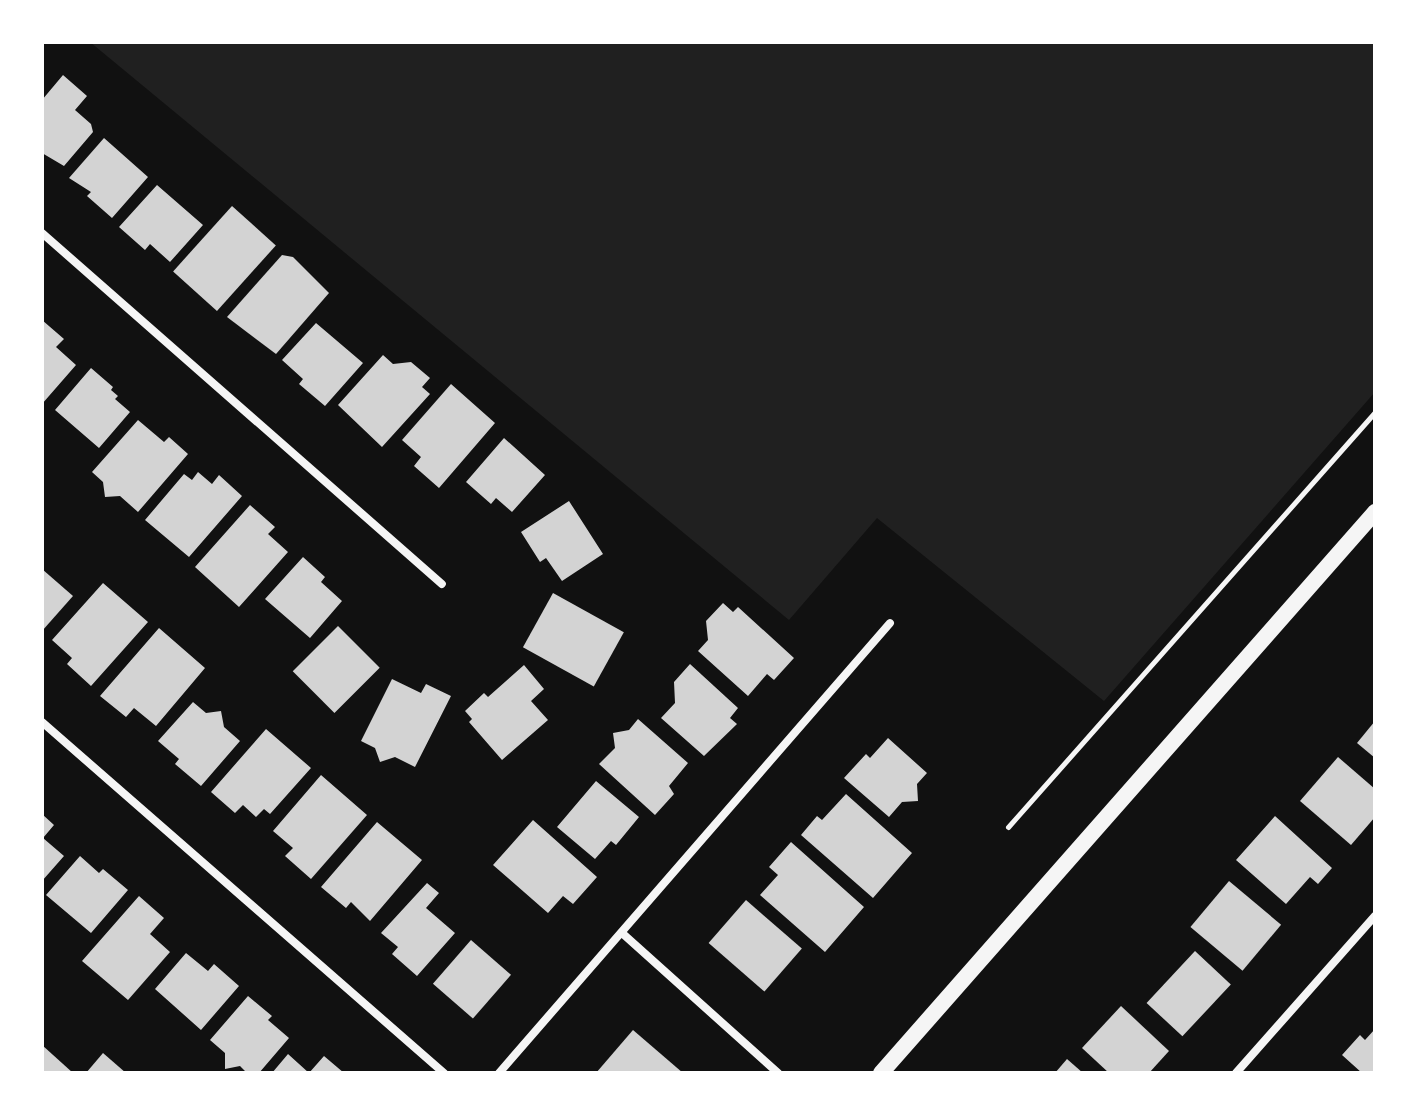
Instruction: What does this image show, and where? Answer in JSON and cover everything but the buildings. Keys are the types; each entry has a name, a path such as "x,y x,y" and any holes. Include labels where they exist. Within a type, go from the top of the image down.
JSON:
{"main road":[{"path":"881,1073 1375,512"}],"street":[{"path":"42,233 442,584"},
{"path":"499,1073 890,623"},
{"path":"42,722 444,1073"},
{"path":"1236,1073 1375,916"},
{"path":"622,933 778,1073"}],"path":[{"path":"1008,827 1375,412"}],"shaded area":[{"path":"90,42 1375,42 1375,392 1104,701 877,518 789,620"}]}
